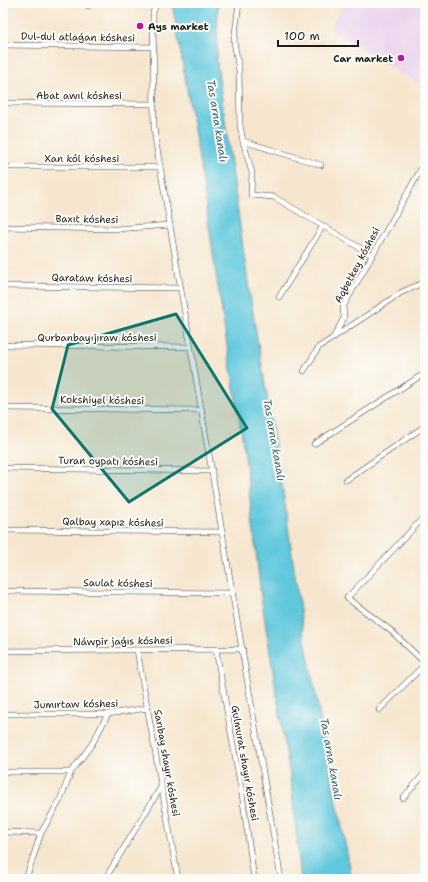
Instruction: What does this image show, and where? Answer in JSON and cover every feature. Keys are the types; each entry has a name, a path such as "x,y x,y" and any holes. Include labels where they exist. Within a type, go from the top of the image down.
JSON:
{"street":[{"path":"156,3 153,14 154,126 281,879"},
{"path":"239,3 234,41 239,71 240,125 242,141 252,173 252,195 274,197 372,255"},
{"name":"Dul-dul atlaǵan kóshesi","path":"3,45 154,47"},
{"name":"Abat awıl kóshesi","path":"3,103 154,104"},
{"path":"242,141 321,165"},
{"name":"Aqbetkey kóshesi","path":"304,371 320,347 333,338 344,318 343,307 425,162"},
{"name":"Xan kól kóshesi","path":"3,166 160,167"},
{"name":"Baxıt kóshesi","path":"3,227 116,229 170,225"},
{"path":"279,297 323,226"},
{"path":"333,338 402,292 425,282"},
{"name":"Qarataw kóshesi","path":"3,286 181,288"},
{"name":"Qurbanbay jıraw kóshesi","path":"3,345 191,347"},
{"path":"314,444 425,373"},
{"name":"Kokshiyel kóshesi","path":"3,408 202,410"},
{"path":"346,480 425,426"},
{"name":"Turan oypatı kóshesi","path":"3,468 212,471"},
{"path":"380,710 425,663 384,625 347,598 425,516"},
{"name":"Qalbay xapız kóshesi","path":"3,530 223,532"},
{"name":"Saulat kóshesi","path":"3,591 233,593"},
{"name":"Náwpir jaǵıs kóshesi","path":"3,652 242,649"},
{"name":"Sarıbay shayır kóshesi","path":"137,650 177,878"},
{"name":"Gulmurat shayır kóshesi","path":"216,650 242,794 254,879"},
{"name":"Jumırtaw kóshesi","path":"3,714 108,714 148,708"},
{"path":"26,879 41,833 60,800 71,772 92,744 108,714"},
{"path":"3,772 71,772"},
{"path":"404,798 425,773"},
{"path":"105,879 161,787"},
{"path":"3,832 41,833"}],"highlighted area":[{"path":"176,314 247,428 129,502 52,409 68,345"}],"shaded area":[{"name":"Car market","path":"345,3 425,3 425,87 329,29"}],"water":[{"name":"Tas arna kanalı","path":"172,3 218,3 217,64 249,290 283,491 302,625 352,879 301,879 291,783 261,596 245,455 198,153"}],"place":[{"name":"Ays market","path":"140,26"},
{"name":"Car market","path":"401,58"}]}
